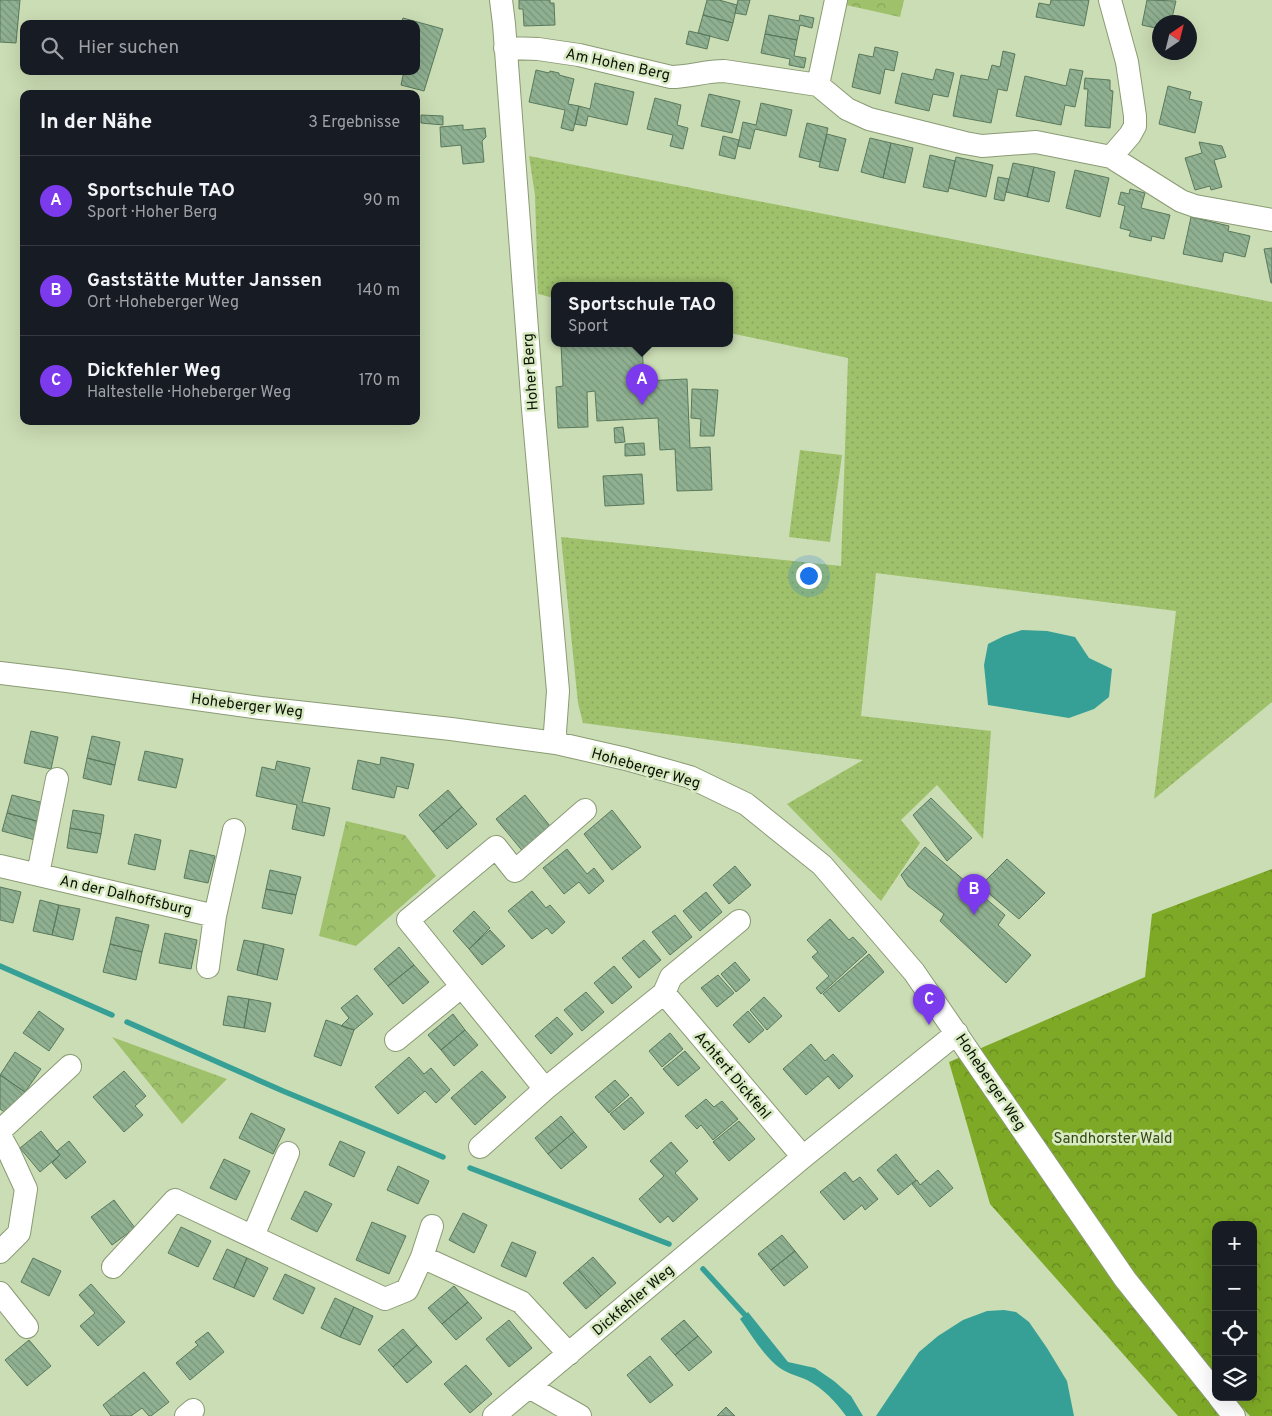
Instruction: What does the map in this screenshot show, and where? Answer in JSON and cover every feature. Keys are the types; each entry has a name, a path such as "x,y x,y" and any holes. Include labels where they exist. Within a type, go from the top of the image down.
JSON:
{"street":[{"name":"Hoher Berg","path":"501,0 534,419 558,691 556,743"},
{"path":"818,86 836,0"},
{"path":"1110,0 1127,62 1135,116 1135,126 1130,135 1111,157"},
{"name":"Am Hohen Berg","path":"505,48 538,49 579,55 671,77 685,77 708,71 724,71 818,86 847,109 869,119 982,146 1036,142 1111,157 1181,201 1195,206 1272,220"},
{"name":"Hoheberger Weg","path":"0,673 261,708 451,729 556,743 626,759 690,777 746,804 822,865 914,972 1125,1279 1212,1389"},
{"path":"38,874 57,779"},
{"path":"545,1089 408,920 496,847 515,870 585,810"},
{"path":"208,968 215,916 234,830"},
{"name":"An der Dalhoffsburg","path":"0,866 215,916"},
{"path":"480,1147 545,1089 664,993 670,977 739,921"},
{"path":"396,1040 461,987"},
{"name":"Achtert Dickfehl","path":"664,993 803,1157"},
{"name":"Dickfehler Weg","path":"494,1416 803,1157 957,1033"},
{"path":"0,1131 70,1066"},
{"path":"0,1136 26,1189 18,1233 0,1252"},
{"path":"253,1236 288,1153"},
{"path":"113,1267 175,1200 385,1299 407,1290 422,1257 432,1226"},
{"path":"422,1257 521,1302 568,1354"},
{"path":"0,1293 27,1327"},
{"path":"529,1387 580,1416"},
{"path":"1222,1401 1234,1416"}],"green space":[{"path":"847,0 904,0 900,17 846,5"},
{"path":"529,156 1272,302 1272,702 1154,799 1176,611 876,573 861,716 991,731 983,839 937,785 901,820 920,843 881,901 787,804 863,760 583,723 578,703 561,537 841,566 848,358 733,334 733,282 551,282 551,297 538,294 535,195"},
{"path":"800,450 842,455 830,542 789,537"},
{"path":"346,821 405,835 436,876 356,946 319,936"},
{"name":"Sandhorster Wald","path":"1272,869 1272,1416 1250,1416 1243,1408 1235,1416 1178,1416 990,1204 949,1062 1145,977 1152,914"},
{"path":"112,1037 227,1079 182,1124"}],"water":[{"path":"1022,630 1047,631 1075,637 1089,658 1112,669 1109,697 1094,709 1069,718 988,705 984,665 988,644"},
{"path":"1004,1310 1016,1312 1029,1322 1047,1348 1067,1381 1074,1416 876,1416 919,1352 938,1336 963,1320 987,1311"},
{"path":"748,1312 788,1362 815,1368 834,1381 851,1396 863,1416 846,1416 819,1387 776,1365 761,1349 740,1319"}],"building":[{"path":"0,0 20,0 16,43 0,42"},
{"path":"519,0 550,0 550,3 554,3 555,25 524,26 523,9 519,9"},
{"path":"707,0 719,0 737,5 733,23 703,15"},
{"path":"738,0 750,0 746,15 735,13"},
{"path":"1051,0 1089,0 1084,26 1036,17 1039,3 1050,5"},
{"path":"1147,0 1176,1 1173,15 1152,15 1152,27 1142,25"},
{"path":"703,15 733,23 728,41 698,33"},
{"path":"769,15 799,21 800,15 814,18 812,28 800,25 797,40 765,34"},
{"path":"420,23 443,29 424,91 401,85 403,75 420,75"},
{"path":"689,31 710,36 707,49 686,44"},
{"path":"765,34 797,40 794,56 806,58 804,68 789,65 790,59 761,53"},
{"path":"875,47 898,52 894,71 885,69 880,94 852,87 859,54 873,57"},
{"path":"1003,51 1015,54 1007,91 998,89 991,123 953,116 961,75 988,80 992,65 1000,67"},
{"path":"936,69 954,73 948,97 933,94 929,111 895,103 902,73 933,80"},
{"path":"1070,69 1083,71 1075,107 1065,105 1061,125 1016,116 1025,76 1066,86"},
{"path":"536,70 559,73 559,75 574,79 568,104 579,106 573,131 561,128 565,110 529,102"},
{"path":"1085,78 1110,80 1110,90 1113,91 1110,128 1085,126 1088,89 1084,89"},
{"path":"595,83 634,92 627,125 588,116 586,126 575,124 579,106 590,109"},
{"path":"1168,86 1191,92 1189,99 1202,102 1195,133 1159,124"},
{"path":"709,94 740,101 732,133 701,126"},
{"path":"655,98 681,105 677,125 688,128 683,149 670,146 673,135 647,129"},
{"path":"761,103 792,110 786,136 755,129 750,149 738,146 743,122 756,125"},
{"path":"421,115 443,116 443,125 421,123"},
{"path":"807,123 828,128 820,162 799,157"},
{"path":"463,125 463,130 485,128 486,137 482,141 484,162 463,164 461,145 441,147 440,127"},
{"path":"827,134 846,139 838,171 819,167"},
{"path":"723,136 739,140 735,159 719,155"},
{"path":"870,138 891,143 883,178 861,172"},
{"path":"1199,142 1222,146 1226,157 1214,160 1222,187 1211,190 1210,186 1195,190 1185,158 1202,153"},
{"path":"891,143 913,148 905,183 883,178"},
{"path":"930,155 955,161 948,192 923,187"},
{"path":"956,157 993,165 986,197 949,188"},
{"path":"1013,163 1034,167 1027,197 1006,192"},
{"path":"1034,167 1055,172 1049,202 1027,197"},
{"path":"1075,170 1109,178 1100,217 1066,208"},
{"path":"998,177 1009,179 1004,201 994,199"},
{"path":"1130,189 1145,193 1141,208 1170,215 1164,239 1152,236 1151,241 1129,236 1131,231 1120,228 1125,206 1118,204 1121,192 1129,194"},
{"path":"1191,217 1229,226 1228,231 1250,236 1245,257 1224,252 1222,262 1183,254"},
{"path":"1272,248 1272,283 1271,283 1264,249"},
{"path":"561,347 642,347 644,381 687,379 690,448 710,447 712,490 677,491 675,449 660,450 658,418 597,421 595,391 587,392 588,427 558,428 556,387 563,386"},
{"path":"692,389 718,390 714,436 700,436 701,419 691,418"},
{"path":"623,427 625,442 615,443 614,428"},
{"path":"644,443 645,455 625,456 625,444"},
{"path":"642,474 644,504 605,506 603,476"},
{"path":"31,731 58,737 51,769 24,763"},
{"path":"92,736 120,742 115,765 87,758"},
{"path":"145,751 183,759 176,788 138,780"},
{"path":"381,757 414,764 408,789 397,786 394,798 352,789 358,760 380,765"},
{"path":"87,758 115,765 111,785 83,778"},
{"path":"277,761 310,768 302,802 330,808 324,836 292,829 297,805 256,796 262,767 275,770"},
{"path":"448,790 462,807 433,832 419,815"},
{"path":"12,795 44,803 40,822 7,813"},
{"path":"525,795 554,831 525,854 496,819"},
{"path":"931,798 972,838 947,861 913,815"},
{"path":"462,807 477,824 447,849 433,832"},
{"path":"73,810 104,815 101,834 70,828"},
{"path":"612,810 641,847 612,870 584,834"},
{"path":"7,813 40,822 35,840 2,831"},
{"path":"70,828 101,834 97,853 67,848"},
{"path":"135,834 161,840 155,870 128,864"},
{"path":"925,847 1005,915 998,925 1031,955 1006,983 940,921 944,914 908,886 901,875"},
{"path":"567,849 587,874 594,868 604,881 589,894 579,882 564,894 543,868"},
{"path":"190,850 215,856 208,883 184,878"},
{"path":"1007,859 1045,893 1019,919 980,886"},
{"path":"735,866 751,885 729,904 713,885"},
{"path":"270,870 301,877 296,895 266,889"},
{"path":"0,887 21,892 13,923 0,920"},
{"path":"266,889 296,895 292,914 262,908"},
{"path":"532,891 546,908 550,905 565,922 552,934 547,928 532,939 508,911"},
{"path":"706,892 722,912 700,931 683,911"},
{"path":"40,900 59,905 52,935 33,931"},
{"path":"59,905 80,909 73,940 52,935"},
{"path":"474,911 490,928 469,949 453,931"},
{"path":"675,915 692,937 670,955 652,932"},
{"path":"116,917 149,925 142,952 110,944"},
{"path":"830,919 849,940 853,937 867,952 821,994 816,988 829,976 812,957 818,952 807,940"},
{"path":"490,930 505,946 482,965 469,949"},
{"path":"165,933 197,940 191,969 159,963"},
{"path":"244,940 264,944 257,975 237,970"},
{"path":"644,940 661,960 639,978 622,958"},
{"path":"110,944 142,952 136,980 103,972"},
{"path":"264,944 284,949 277,980 257,975"},
{"path":"399,947 414,965 388,986 374,969"},
{"path":"869,954 884,972 839,1012 823,994"},
{"path":"735,962 750,980 736,992 721,974"},
{"path":"414,965 429,982 403,1004 388,986"},
{"path":"614,966 632,987 612,1004 594,983"},
{"path":"718,975 734,993 717,1007 701,988"},
{"path":"586,992 604,1012 582,1031 564,1010"},
{"path":"357,995 373,1014 354,1030 341,1026 349,1018 341,1008"},
{"path":"228,996 249,999 244,1028 223,1025"},
{"path":"764,997 782,1016 767,1030 750,1010"},
{"path":"249,999 271,1003 265,1032 244,1028"},
{"path":"39,1011 64,1029 49,1051 23,1033"},
{"path":"748,1011 764,1030 749,1043 733,1025"},
{"path":"453,1014 465,1030 441,1050 428,1035"},
{"path":"557,1017 573,1034 551,1054 535,1036"},
{"path":"326,1020 354,1030 341,1066 314,1056"},
{"path":"465,1030 478,1045 454,1066 441,1050"},
{"path":"670,1033 683,1049 662,1067 649,1051"},
{"path":"811,1044 825,1061 833,1054 853,1076 839,1089 828,1076 806,1095 783,1069"},
{"path":"685,1051 700,1068 678,1086 663,1069"},
{"path":"15,1052 41,1069 25,1092 0,1075"},
{"path":"409,1057 424,1074 431,1068 450,1090 436,1103 425,1091 398,1114 375,1087"},
{"path":"124,1071 146,1096 135,1106 143,1115 124,1132 93,1097"},
{"path":"482,1071 506,1097 475,1125 451,1098"},
{"path":"0,1075 25,1092 9,1115 0,1109"},
{"path":"615,1080 629,1095 609,1113 595,1097"},
{"path":"631,1097 644,1113 624,1130 610,1114"},
{"path":"706,1099 714,1107 722,1101 738,1119 713,1140 701,1125 697,1129 685,1116"},
{"path":"251,1113 285,1129 273,1154 239,1138"},
{"path":"561,1116 574,1132 548,1154 535,1138"},
{"path":"739,1121 755,1139 729,1161 713,1142"},
{"path":"41,1131 60,1155 40,1172 20,1148"},
{"path":"574,1132 587,1147 561,1169 548,1154"},
{"path":"69,1141 86,1162 66,1179 52,1163 60,1155 57,1151"},
{"path":"340,1141 365,1152 354,1177 329,1165"},
{"path":"671,1142 688,1161 675,1173 698,1199 673,1222 668,1216 660,1223 639,1199 664,1176 650,1161"},
{"path":"896,1154 916,1180 898,1195 877,1170"},
{"path":"224,1159 250,1171 236,1200 210,1188"},
{"path":"398,1166 429,1181 418,1204 387,1190"},
{"path":"938,1170 953,1188 930,1207 912,1184 917,1180 920,1185"},
{"path":"845,1172 853,1182 860,1177 878,1199 865,1210 862,1205 844,1220 820,1192"},
{"path":"305,1191 332,1204 317,1232 291,1219"},
{"path":"114,1200 135,1228 112,1245 91,1217"},
{"path":"463,1213 487,1225 474,1253 449,1240"},
{"path":"372,1222 406,1236 389,1274 356,1260"},
{"path":"181,1227 211,1241 198,1267 168,1253"},
{"path":"782,1235 795,1251 771,1270 758,1254"},
{"path":"512,1242 536,1252 526,1277 501,1266"},
{"path":"227,1249 247,1258 234,1288 213,1279"},
{"path":"795,1251 808,1267 784,1286 771,1270"},
{"path":"593,1257 616,1283 601,1296 578,1270"},
{"path":"33,1258 61,1271 49,1296 21,1282"},
{"path":"247,1258 268,1268 254,1297 234,1288"},
{"path":"578,1270 601,1296 586,1309 563,1283"},
{"path":"285,1274 315,1288 303,1314 273,1299"},
{"path":"91,1284 125,1322 98,1346 80,1326 95,1313 79,1295"},
{"path":"454,1286 468,1302 442,1324 428,1308"},
{"path":"335,1298 354,1307 340,1337 321,1328"},
{"path":"468,1302 482,1318 456,1340 442,1324"},
{"path":"354,1307 373,1316 360,1345 340,1337"},
{"path":"509,1320 532,1348 509,1367 486,1339"},
{"path":"684,1320 698,1336 675,1355 661,1339"},
{"path":"403,1329 417,1345 393,1367 378,1350"},
{"path":"208,1332 224,1352 190,1380 176,1363 198,1345 195,1342"},
{"path":"698,1336 712,1352 689,1371 675,1355"},
{"path":"29,1340 51,1366 27,1386 5,1360"},
{"path":"417,1345 432,1362 407,1383 393,1367"},
{"path":"650,1356 673,1385 650,1403 627,1375"},
{"path":"466,1365 492,1394 470,1413 444,1384"},
{"path":"144,1372 169,1402 151,1416 142,1408 131,1416 111,1416 103,1405"},
{"path":"726,1407 735,1416 717,1416"}],"waterway":[{"path":"0,966 112,1015"},
{"path":"127,1022 283,1091 443,1157"},
{"path":"470,1168 669,1244"},
{"path":"703,1269 745,1315"}],"place":[{"name":"Sportschule TAO","path":"642,405"},
{"name":"Gaststätte Mutter Janssen","path":"974,915"},
{"name":"Dickfehler Weg","path":"929,1025"}]}
